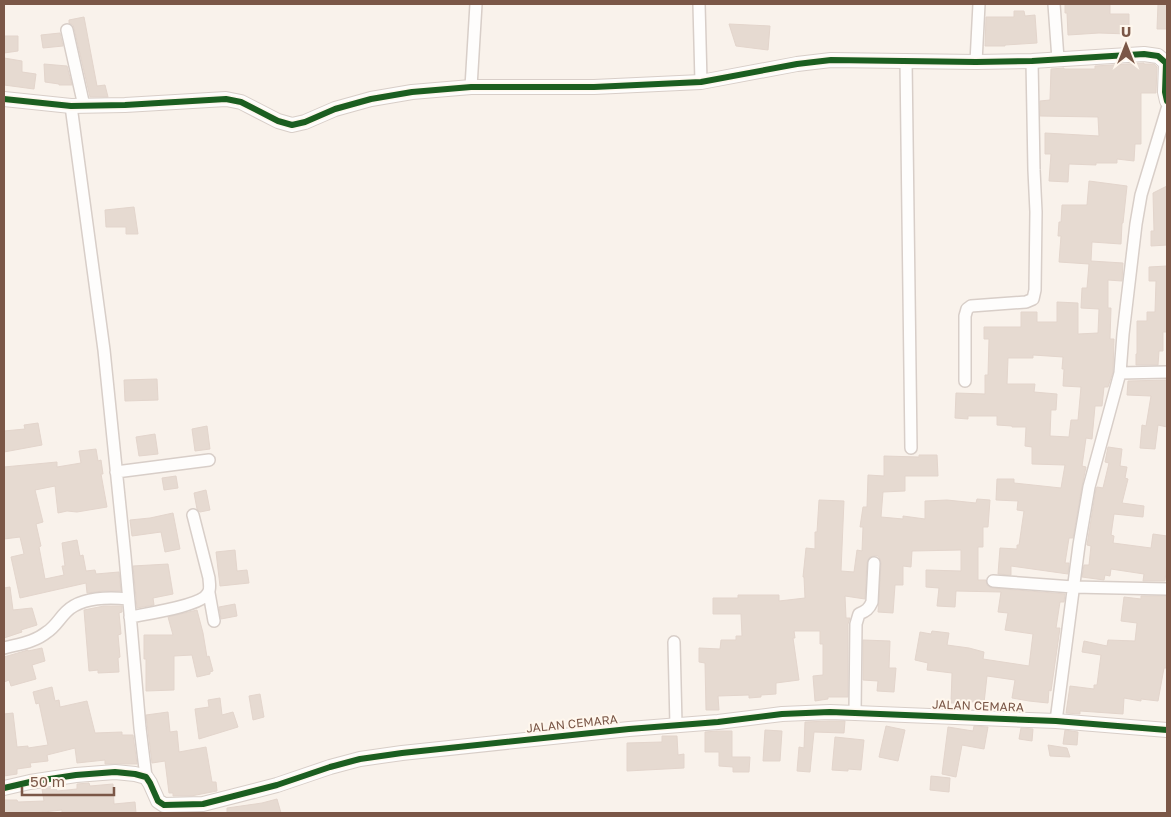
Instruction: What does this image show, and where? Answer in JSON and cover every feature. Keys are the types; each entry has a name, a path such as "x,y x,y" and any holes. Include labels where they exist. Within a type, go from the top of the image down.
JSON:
{"street":[{"path":"471,87 476,4"},
{"path":"699,4 701,82"},
{"path":"976,62 979,4"},
{"path":"1054,4 1058,59"},
{"path":"4,788 76,775 115,772 146,777 104,350 67,30"},
{"path":"4,99 77,106 226,99 241,102 278,121 292,124 305,122 335,110 372,99 412,92 471,87 594,88 701,82 797,64 831,60 1032,61 1144,54 1158,56 1167,61 1165,92 1167,101"},
{"path":"906,60 911,448"},
{"path":"965,381 965,316 967,309 971,306 1026,302 1033,299 1035,290 1036,212 1032,61"},
{"path":"1056,721 1073,587 1089,487 1120,372 1141,195 1167,109"},
{"path":"1120,372 1167,372"},
{"path":"116,472 210,460"},
{"path":"194,515 209,578 209,593 214,621"},
{"path":"854,712 856,624 859,614 867,610 872,602 874,563"},
{"path":"992,581 1073,587 1167,590"},
{"path":"130,617 192,603 205,598 209,593"},
{"path":"4,648 30,641 47,633 76,604 100,599 128,599"},
{"path":"674,642 676,725"},
{"name":"JALAN CEMARA","path":"146,777 158,807 164,805 203,804 277,785 360,759 782,714 854,712 1056,721 1167,730"}],"building":[{"path":"1065,4 1110,4 1110,14 1129,14 1129,34 1068,35"},
{"path":"1158,4 1167,4 1167,29 1157,29"},
{"path":"1014,11 1024,11 1025,16 1035,15 1037,43 985,46 986,17 1014,17"},
{"path":"84,17 97,86 105,85 108,97 90,97 74,28 69,23 69,20"},
{"path":"729,24 770,26 768,50 736,46"},
{"path":"60,33 63,46 43,48 41,35"},
{"path":"4,36 18,36 18,51 4,53"},
{"path":"4,58 22,61 22,72 36,74 34,89 4,85"},
{"path":"44,64 67,66 72,85 45,82"},
{"path":"1154,64 1157,67 1156,93 1141,93 1141,144 1135,144 1134,161 1117,159 1117,163 1096,163 1096,165 1069,164 1068,182 1049,181 1051,154 1045,154 1045,133 1099,136 1098,117 1040,116 1040,101 1050,100 1051,69 1095,69 1095,66"},
{"path":"1089,181 1127,186 1121,244 1092,242 1091,261 1123,263 1122,281 1108,280 1108,308 1111,308 1110,339 1114,339 1113,372 1108,387 1104,387 1102,406 1095,406 1092,439 1086,438 1082,466 1086,467 1073,538 1069,538 1065,563 1069,563 1068,574 1011,566 1011,575 998,574 1000,548 1017,549 1017,545 1019,545 1024,511 1017,510 1018,501 996,500 997,479 1014,479 1014,483 1061,488 1065,465 1032,464 1032,447 1025,446 1026,427 997,425 997,416 968,416 968,419 955,418 956,393 985,394 985,375 988,375 989,339 984,339 984,327 1021,327 1021,312 1037,312 1037,322 1057,322 1057,302 1078,303 1078,334 1098,333 1099,309 1081,308 1082,288 1087,288 1089,264 1059,262 1061,236 1058,236 1062,205 1087,205","holes":["1033,355 1063,357 1063,386 1081,387 1078,420 1071,420 1069,437 1050,436 1051,410 1056,410 1057,394 1034,392 1035,384 1007,384 1008,358 1033,358"]},
{"path":"1167,186 1167,245 1151,246 1151,231 1154,231 1153,193"},
{"path":"134,207 138,234 126,234 126,227 106,227 105,210"},
{"path":"1167,266 1167,332 1163,332 1163,351 1159,351 1158,365 1136,365 1137,321 1147,321 1147,312 1155,312 1156,281 1149,281 1149,267"},
{"path":"157,379 158,400 125,401 124,380"},
{"path":"1167,380 1167,427 1158,425 1155,449 1140,448 1142,425 1146,426 1151,396 1127,395 1128,381"},
{"path":"38,423 42,445 4,452 4,431 25,429 24,425"},
{"path":"207,426 210,449 195,451 192,429"},
{"path":"155,434 158,454 139,456 136,437"},
{"path":"1108,447 1122,449 1120,466 1127,467 1125,478 1128,479 1122,503 1144,506 1143,517 1114,514 1111,535 1114,536 1113,543 1151,548 1153,534 1167,536 1165,581 1143,581 1144,574 1111,569 1110,576 1105,575 1104,580 1082,577 1084,565 1089,565 1091,546 1087,545 1096,489 1097,487 1103,488 1109,463 1105,462"},
{"path":"96,449 98,461 101,460 103,474 101,474 107,507 58,513 55,486 35,490 43,522 36,524 41,546 39,547 45,579 64,575 62,566 65,566 62,543 77,540 80,556 83,555 86,571 95,570 96,574 119,572 121,591 87,593 86,583 20,598 11,557 24,554 20,537 4,539 4,467 57,462 57,467 81,463 79,451"},
{"path":"919,455 937,455 938,476 905,476 905,491 883,492 881,517 903,519 903,516 925,519 925,501 947,500 976,503 977,499 990,500 988,527 983,527 983,547 978,547 978,580 986,580 987,585 992,588 1065,594 1064,602 1060,602 1056,628 1060,628 1048,703 1012,698 1015,680 987,676 984,703 965,701 965,703 951,703 952,673 927,670 928,663 915,660 920,632 931,634 932,631 949,633 947,645 984,652 983,659 1029,666 1033,634 1005,630 1008,613 998,612 1001,592 956,591 955,607 937,606 939,588 926,587 926,570 961,571 961,550 912,551 911,567 903,566 903,585 895,585 893,613 878,612 881,563 878,556 870,557 867,562 865,599 845,596 846,618 850,618 848,624 848,697 828,697 828,699 815,701 813,676 823,675 823,644 820,644 820,631 794,631 795,638 793,638 799,680 776,683 776,694 761,695 761,697 749,698 749,695 718,696 719,710 706,710 705,663 699,662 699,648 720,649 721,640 736,640 736,636 742,636 741,614 713,614 713,598 738,598 738,595 779,595 779,601 805,598 803,577 806,548 815,549 819,500 844,501 841,571 854,572 857,550 862,551 863,527 860,527 863,507 867,507 868,475 884,476 884,456 919,457"},
{"path":"176,476 178,488 164,490 162,478"},
{"path":"206,490 210,510 200,512 197,509 194,493"},
{"path":"173,513 180,549 165,552 161,532 132,536 130,520"},
{"path":"235,550 237,571 247,570 249,583 220,586 216,552"},
{"path":"168,564 173,594 153,598 154,605 137,608 133,566"},
{"path":"10,587 13,610 32,608 37,625 4,638 4,588"},
{"path":"1141,596 1167,596 1167,668 1164,668 1158,701 1124,698 1123,714 1080,711 1080,714 1066,713 1070,686 1094,689 1094,685 1097,685 1101,655 1082,652 1084,641 1107,646 1108,640 1135,641 1137,623 1121,621 1124,597 1141,599"},
{"path":"235,604 237,616 221,619 219,607"},
{"path":"104,606 122,606 122,612 119,613 121,634 118,635 119,672 98,673 98,670 89,671 84,610"},
{"path":"197,610 207,657 209,656 213,671 210,674 197,677 192,655 174,656 174,690 146,691 144,635 173,635 168,617"},
{"path":"863,640 890,641 889,668 896,668 894,692 877,691 878,681 863,680"},
{"path":"42,648 45,661 32,665 36,679 11,686 9,680 4,682 4,657"},
{"path":"52,687 55,701 59,700 60,707 87,701 95,733 122,732 122,735 133,735 137,764 105,764 105,760 77,763 75,748 47,755 48,761 30,763 31,767 17,769 17,774 4,776 4,714 13,713 17,747 28,746 28,748 48,745 39,703 36,704 33,692"},
{"path":"260,694 264,717 253,720 249,696"},
{"path":"220,698 222,715 233,712 238,727 199,739 195,709 209,707 208,700"},
{"path":"168,712 170,732 177,731 179,752 206,747 212,782 216,782 217,791 191,796 173,796 173,793 169,793 165,761 152,763 146,715"},
{"path":"845,721 844,733 814,732 810,772 797,771 799,747 804,748 805,722"},
{"path":"886,726 905,730 898,761 879,757"},
{"path":"974,726 988,727 984,749 962,745 956,777 942,774 948,727 973,731"},
{"path":"1021,728 1033,729 1032,741 1019,739"},
{"path":"765,730 782,731 780,761 763,761"},
{"path":"1065,730 1078,732 1077,745 1063,744"},
{"path":"732,731 732,757 750,757 749,772 733,772 733,767 719,766 719,752 705,752 705,732"},
{"path":"662,736 677,736 678,755 684,754 684,768 627,771 627,743 662,742"},
{"path":"835,737 864,740 861,770 832,770"},
{"path":"1048,745 1067,748 1070,757 1050,756"},
{"path":"931,776 950,778 949,792 930,790"},
{"path":"89,783 90,786 113,784 114,804 135,802 136,813 62,813 62,810 34,813 4,813 4,800 17,800 18,802 44,801 42,789 56,787 57,791 77,789 77,784"},
{"path":"277,799 281,813 227,813 227,808"}],"cycle path":[{"path":"4,99 71,106 226,99 241,102 278,121 292,125 305,122 335,109 371,99 412,92 471,87 594,87 701,82 797,64 831,60 1032,61 1144,54 1158,56 1166,63 1165,92 1167,101"},
{"path":"4,788 76,775 115,772 146,777 158,801 164,805 203,804 277,785 360,759 402,753 782,714 830,712 1056,721 1167,730"}]}
